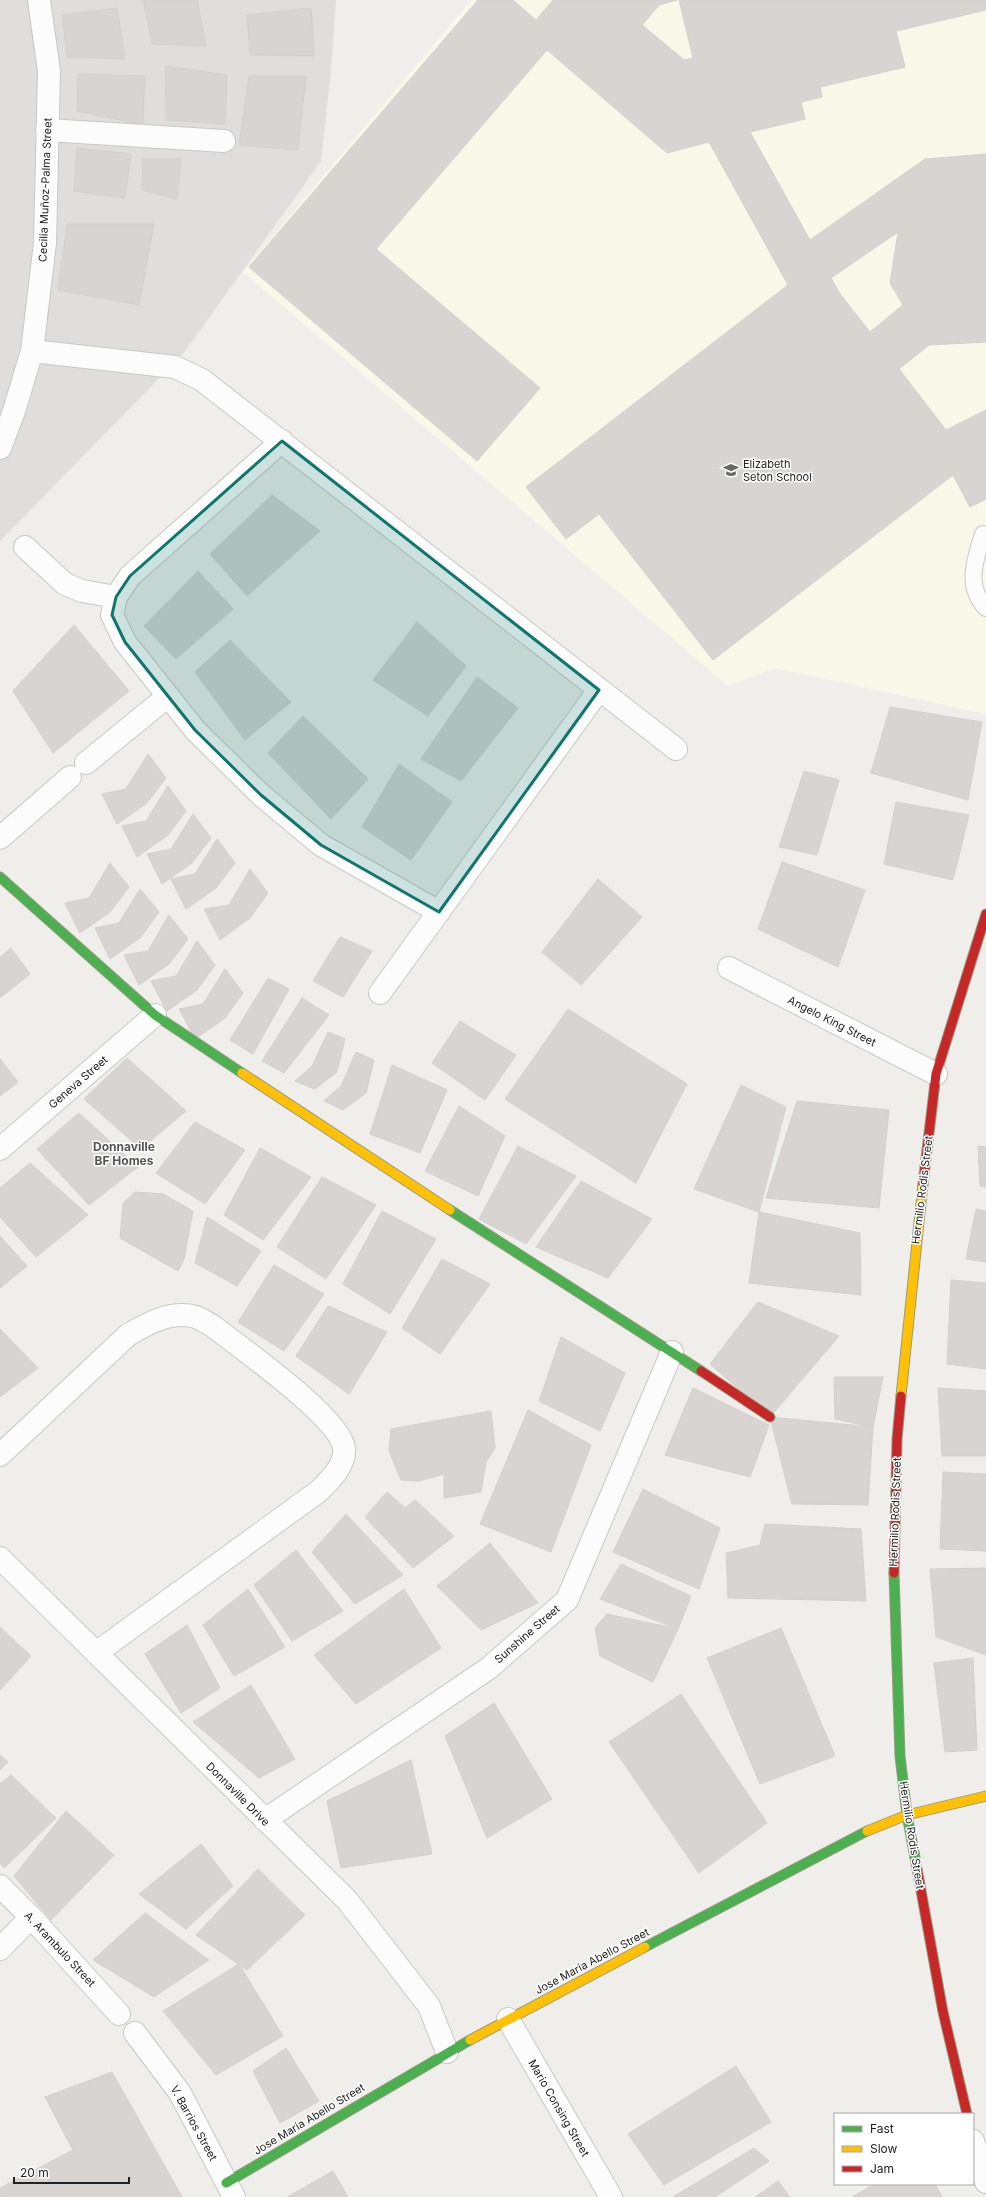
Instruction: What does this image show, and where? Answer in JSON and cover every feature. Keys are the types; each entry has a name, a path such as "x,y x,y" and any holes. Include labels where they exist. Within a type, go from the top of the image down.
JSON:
{"street":[{"name":"Cecilia Muñoz-Palma Street","path":"0,448 14,411 32,351 45,243 49,71 39,0"},
{"path":"47,130 224,141"},
{"path":"32,351 175,367 202,380 676,749"},
{"path":"282,441 130,576 116,597 112,615 125,642 195,730 261,795 321,845 439,912"},
{"path":"25,547 65,584 82,590 116,597"},
{"path":"380,993 600,690"},
{"path":"86,763 168,696"},
{"path":"0,838 70,777"},
{"path":"0,877 155,1015 430,1198 672,1352 770,1417"},
{"name":"Hermilio Rodis Street","path":"967,2113 943,2012 907,1815 900,1756 894,1650 893,1597 897,1439 915,1253 936,1074 986,914"},
{"name":"Angelo King Street","path":"729,968 936,1074"},
{"name":"Geneva Street","path":"0,1149 155,1015"},
{"path":"0,1455 128,1335 150,1322 175,1315 196,1317 213,1326 319,1411 334,1429 344,1448 339,1470 319,1491 96,1653"},
{"name":"Sunshine Street","path":"264,1820 489,1668 567,1600 672,1352"},
{"name":"Donnaville Drive","path":"0,1558 264,1820 347,1900 429,2006 447,2052"},
{"name":"Jose Maria Abello Street","path":"230,2190 447,2052 857,1835 907,1815 986,1796"},
{"name":"A. Arambulo Street","path":"0,1886 31,1917 119,2014"},
{"path":"0,1948 31,1917"},
{"name":"Mario Consing Street","path":"508,2019 611,2197"},
{"name":"V. Barrios Street","path":"135,2033 180,2093 230,2190"},
{"path":"974,2144 986,2182"}],"lane":[{"path":"983,534 973,568 973,586 986,608"}],"highlighted area":[{"path":"282,441 599,690 439,912 321,845 261,795 195,730 125,642 112,615 116,597 130,576"}],"shaded area":[{"path":"0,0 336,0 331,70 321,161 183,354 0,541"},
{"name":"Elizabeth Seton School","path":"471,0 986,0 986,714 775,668 728,686 243,272"}],"building":[{"path":"143,0 197,0 206,46 152,44"},
{"path":"478,0 513,0 536,20 553,0 677,0 659,5 642,25 684,60 693,58 679,0 986,0 986,10 896,31 905,67 820,87 822,97 801,102 805,119 750,132 810,240 925,159 986,154 986,342 929,345 899,369 946,430 986,410 986,499 970,507 953,475 713,660 599,514 566,539 526,487 788,285 709,142 667,153 547,50 376,249 540,388 477,461 249,267","holes":["898,232 890,283 903,305 870,332 840,294 831,278"]},
{"path":"117,8 125,59 67,57 62,15"},
{"path":"311,8 314,56 250,55 247,15"},
{"path":"165,66 227,75 225,124 166,120"},
{"path":"78,74 145,76 143,125 77,111"},
{"path":"249,76 306,76 298,150 239,145"},
{"path":"77,148 131,154 125,198 74,191"},
{"path":"143,159 181,159 177,199 142,190"},
{"path":"67,224 154,224 139,305 58,290"},
{"path":"272,495 320,531 247,596 210,554"},
{"path":"198,571 233,609 176,659 144,626"},
{"path":"417,622 466,666 428,716 373,680"},
{"path":"74,625 129,691 53,753 13,691"},
{"path":"230,640 291,702 245,740 195,672"},
{"path":"477,677 518,708 461,781 421,759"},
{"path":"890,707 982,722 968,800 871,773"},
{"path":"303,716 368,779 331,819 268,753"},
{"path":"148,754 166,778 147,803 117,824 102,794 126,789"},
{"path":"399,764 452,802 411,860 362,827"},
{"path":"804,771 839,780 817,855 779,847"},
{"path":"168,786 186,811 168,835 137,857 122,826 146,821"},
{"path":"896,802 969,815 953,880 884,864"},
{"path":"193,814 211,838 192,863 162,884 147,854 171,849"},
{"path":"217,839 235,863 216,888 186,909 171,879 195,874"},
{"path":"782,862 865,890 838,967 758,929"},
{"path":"110,863 129,887 110,912 80,933 65,903 89,898"},
{"path":"250,869 268,893 250,918 220,940 204,909 229,905"},
{"path":"598,879 642,917 581,985 542,952"},
{"path":"140,889 159,912 140,938 110,959 95,928 119,923"},
{"path":"169,915 188,939 169,964 139,985 124,955 148,951"},
{"path":"340,937 372,951 343,997 313,981"},
{"path":"197,941 215,965 197,990 167,1011 151,981 176,976"},
{"path":"11,948 30,974 0,998 0,957"},
{"path":"225,969 243,993 225,1018 195,1039 179,1009 203,1004"},
{"path":"268,978 289,989 253,1054 230,1040"},
{"path":"302,998 329,1015 284,1073 262,1061"},
{"path":"568,1009 687,1084 636,1183 505,1099"},
{"path":"460,1021 516,1055 485,1100 432,1063"},
{"path":"328,1032 345,1039 337,1072 315,1089 295,1081 312,1066"},
{"path":"356,1052 374,1060 366,1093 343,1110 324,1101 341,1086"},
{"path":"127,1058 186,1111 141,1149 84,1099"},
{"path":"0,1059 18,1082 0,1096"},
{"path":"392,1065 447,1090 420,1153 370,1134"},
{"path":"741,1085 786,1107 759,1212 694,1189"},
{"path":"797,1101 889,1110 879,1208 766,1198"},
{"path":"459,1106 505,1136 478,1196 425,1171"},
{"path":"79,1113 138,1167 89,1205 37,1149"},
{"path":"195,1122 245,1150 205,1204 156,1173"},
{"path":"518,1146 576,1176 526,1244 479,1219"},
{"path":"978,1146 986,1147 986,1187 980,1186"},
{"path":"260,1148 311,1177 263,1240 224,1215"},
{"path":"30,1163 88,1215 36,1257 0,1217 0,1188"},
{"path":"322,1177 376,1205 326,1279 277,1247"},
{"path":"581,1181 652,1219 608,1278 536,1247"},
{"path":"135,1192 163,1194 193,1211 184,1259 178,1271 120,1238 123,1203"},
{"path":"976,1209 986,1211 986,1262 966,1259"},
{"path":"382,1211 436,1239 390,1314 343,1284"},
{"path":"759,1212 860,1233 861,1295 749,1283"},
{"path":"207,1217 261,1251 237,1286 195,1263"},
{"path":"0,1236 27,1266 0,1288"},
{"path":"442,1259 490,1284 440,1354 402,1328"},
{"path":"274,1265 324,1294 284,1351 238,1322"},
{"path":"951,1280 986,1283 986,1369 947,1364"},
{"path":"758,1302 839,1336 770,1417 710,1364"},
{"path":"328,1306 387,1332 349,1394 296,1356"},
{"path":"0,1329 38,1368 0,1397"},
{"path":"561,1337 625,1373 600,1431 539,1401"},
{"path":"834,1377 883,1377 873,1427 835,1419"},
{"path":"693,1388 769,1425 750,1477 665,1455"},
{"path":"938,1388 986,1391 986,1456 942,1456"},
{"path":"528,1410 591,1445 551,1552 480,1524"},
{"path":"491,1411 495,1448 486,1462 481,1492 444,1498 444,1474 419,1481 401,1480 389,1451 391,1429"},
{"path":"770,1417 873,1427 868,1505 792,1504"},
{"path":"943,1472 986,1474 986,1551 940,1549"},
{"path":"643,1489 720,1528 699,1589 613,1552"},
{"path":"387,1492 405,1508 415,1500 454,1536 413,1568 365,1517"},
{"path":"346,1514 403,1575 355,1604 312,1552"},
{"path":"765,1524 861,1529 866,1601 728,1598 726,1553 760,1545"},
{"path":"490,1543 538,1603 481,1630 437,1586"},
{"path":"296,1550 343,1611 292,1641 254,1585"},
{"path":"621,1564 691,1596 678,1629 600,1599"},
{"path":"986,1568 986,1655 936,1637 930,1569"},
{"path":"248,1589 285,1647 234,1676 203,1625"},
{"path":"404,1589 441,1648 356,1704 314,1655"},
{"path":"607,1614 678,1629 653,1682 600,1656 595,1628"},
{"path":"187,1625 220,1688 181,1713 145,1654"},
{"path":"0,1627 31,1656 0,1690"},
{"path":"781,1628 835,1756 760,1784 707,1658"},
{"path":"973,1658 977,1750 945,1752 934,1663"},
{"path":"251,1685 295,1759 259,1778 193,1722"},
{"path":"681,1694 767,1823 699,1873 609,1742"},
{"path":"494,1703 552,1799 487,1838 445,1736"},
{"path":"0,1755 8,1762 0,1770"},
{"path":"411,1760 432,1854 341,1868 327,1801"},
{"path":"11,1775 56,1818 4,1868 0,1863 0,1784"},
{"path":"66,1811 114,1855 51,1920 14,1876"},
{"path":"201,1844 233,1886 186,1929 139,1894"},
{"path":"258,1869 305,1915 247,1970 196,1935"},
{"path":"145,1913 209,1960 154,1997 93,1960"},
{"path":"239,1964 283,2036 216,2075 163,2011"},
{"path":"286,2048 319,2101 280,2123 253,2071"},
{"path":"736,2066 771,2122 664,2185 628,2134"},
{"path":"112,2072 182,2197 0,2197 0,2188 73,2150 45,2097"},
{"path":"754,2148 769,2161 715,2197 673,2197"},
{"path":"333,2171 348,2197 287,2197"},
{"path":"778,2181 790,2197 755,2197"},
{"path":"873,2185 936,2185 942,2197 852,2197"}],"traffic: fast":[{"path":"0,877 155,1015 242,1073"},
{"path":"450,1210 701,1371"},
{"path":"894,1573 900,1756 907,1815 916,1863"},
{"path":"645,1947 867,1831"},
{"path":"226,2183 470,2040"}],"traffic: slow":[{"path":"242,1073 450,1210"},
{"path":"901,1396 923,1184"},
{"path":"867,1831 907,1815 986,1796"},
{"path":"470,2040 645,1947"}],"traffic: jam":[{"path":"923,1184 936,1074 986,914"},
{"path":"701,1371 770,1417"},
{"path":"894,1573 897,1439 901,1396"},
{"path":"916,1863 943,2012 967,2113"}],"place":[{"name":"Elizabeth Seton School","path":"731,470"}],"district":[{"name":"Donnaville BF Homes","path":"124,1154"}]}
